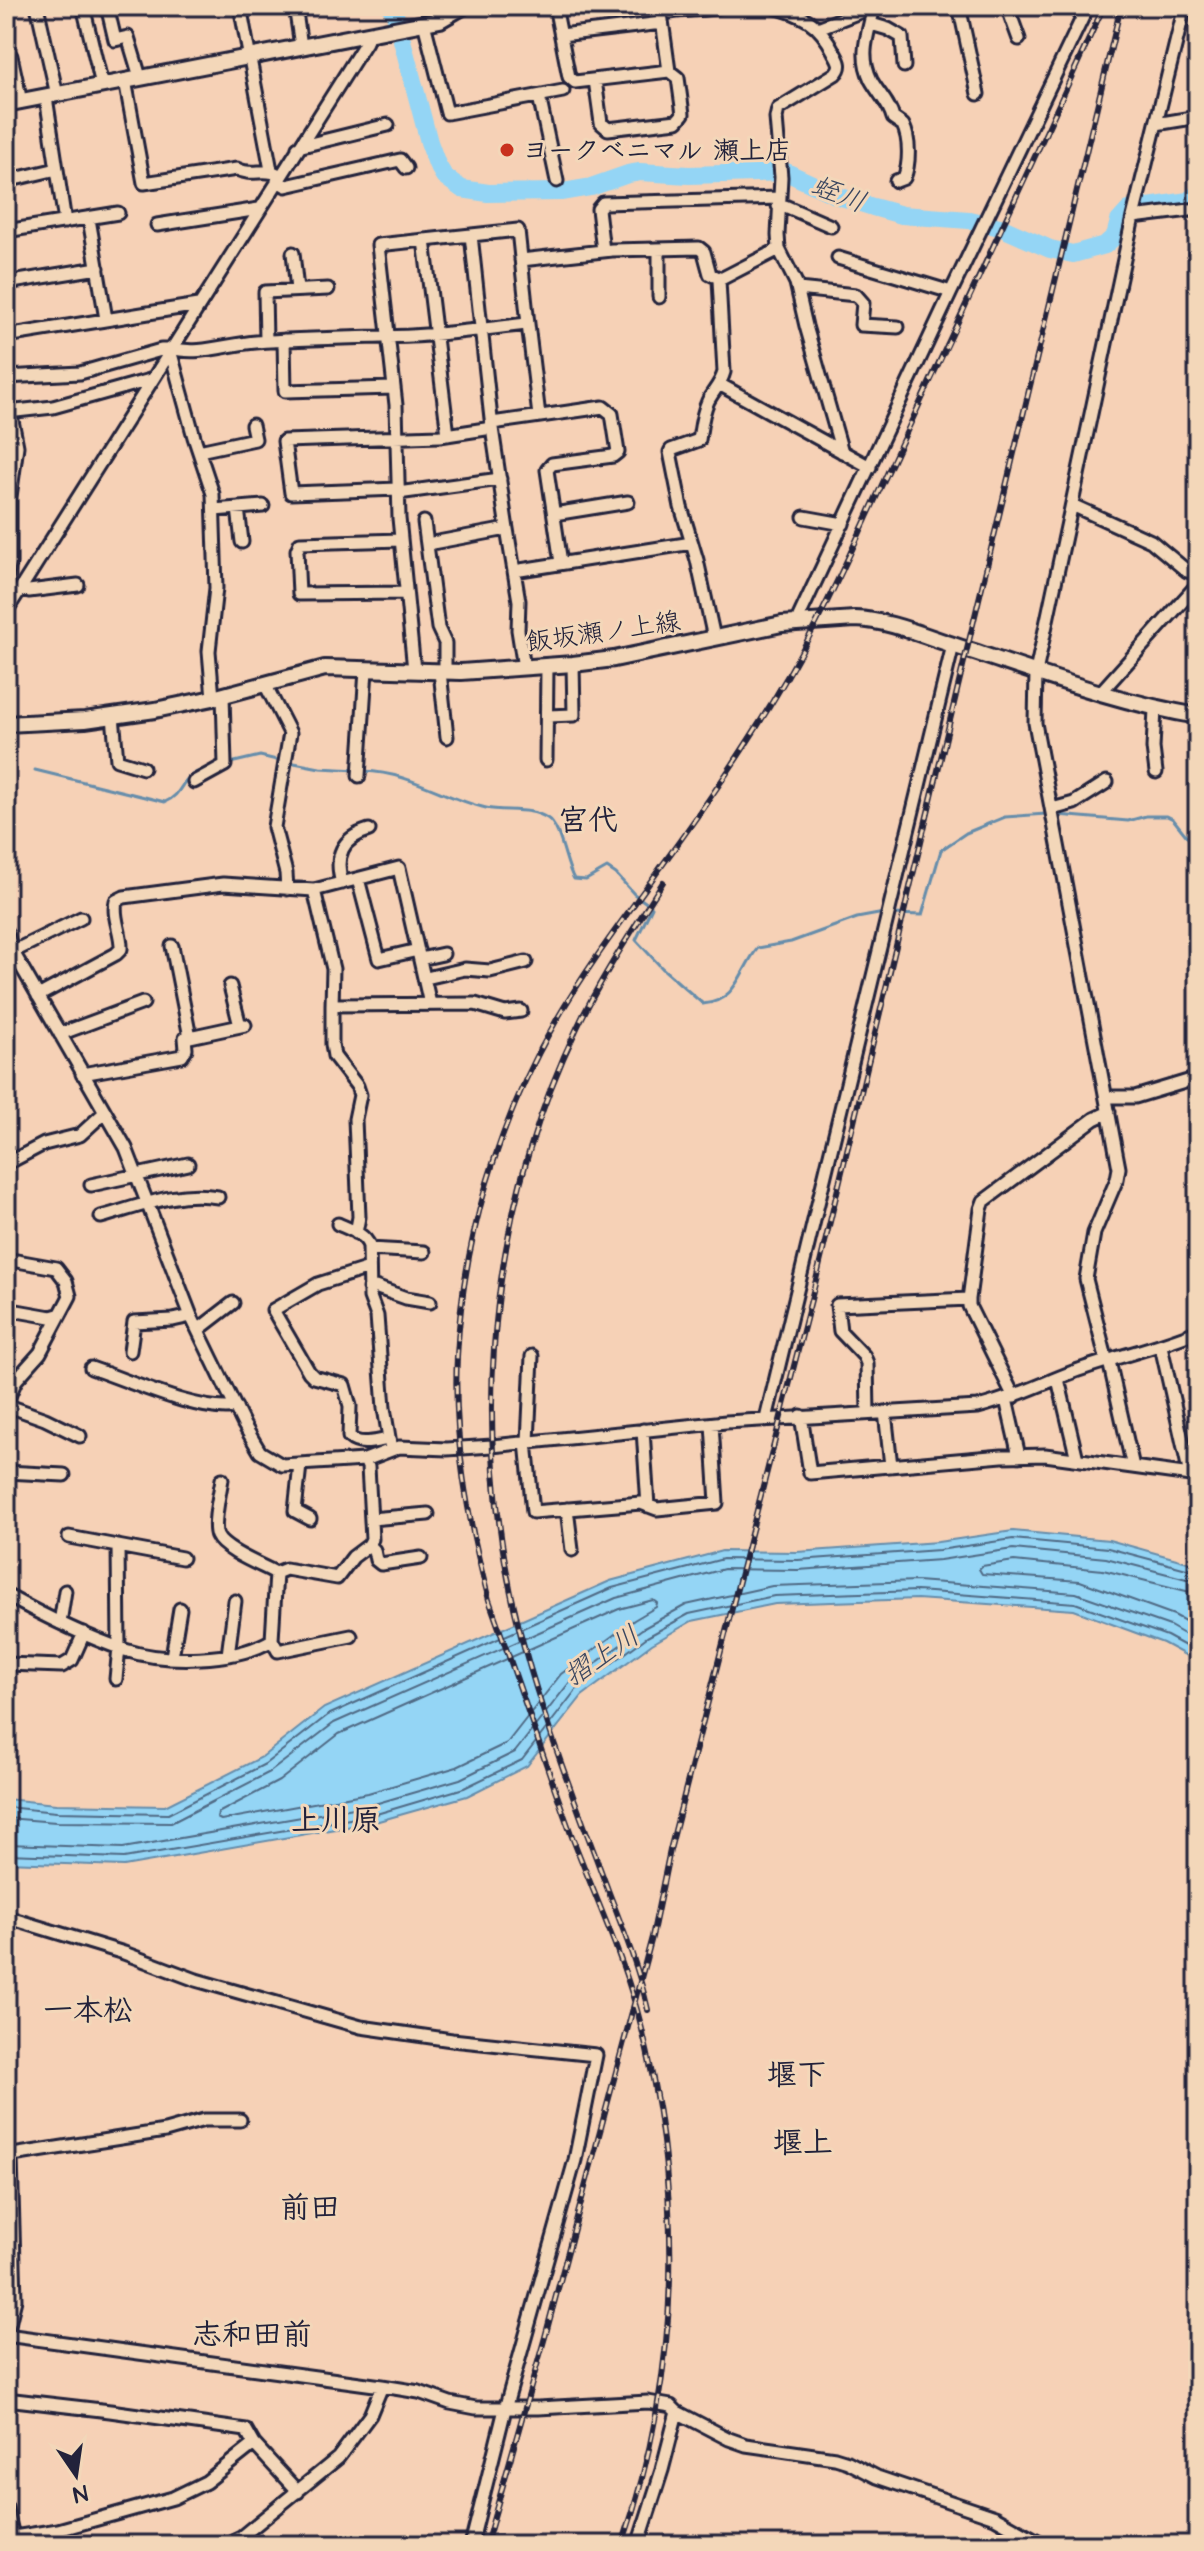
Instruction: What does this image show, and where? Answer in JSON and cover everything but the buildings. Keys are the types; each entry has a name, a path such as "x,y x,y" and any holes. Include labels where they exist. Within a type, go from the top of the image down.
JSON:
{"main road":[{"path":"14,103 440,20 464,6"},
{"name":"飯坂瀬ノ上線","path":"6,724 113,716 218,697 325,668 443,672 573,664 614,659 782,624 867,620 1155,709 1198,716"}],"street":[{"path":"37,6 52,96 57,169 65,222"},
{"path":"83,6 102,85"},
{"path":"107,6 115,40 128,37 144,183 237,169 246,174 276,175"},
{"path":"240,6 248,57 276,175 286,186 400,160 406,168"},
{"path":"295,6 301,46"},
{"path":"555,6 569,77 575,82 669,71"},
{"path":"595,80 601,123 608,129 677,121 683,114 678,78 669,71 660,6"},
{"path":"671,12 699,8 712,10 723,6"},
{"path":"770,6 811,21 824,33 841,67 835,74 778,109 776,118 780,170 779,249 798,289 842,452"},
{"path":"818,28 875,6"},
{"path":"875,6 863,47 870,77 892,111 893,118 906,130 907,170 904,178 896,181"},
{"path":"959,6 978,94"},
{"path":"1007,6 1019,39"},
{"path":"796,623 1088,6"},
{"path":"1133,1467 1086,1279 1094,1233 1119,1168 1035,723 1036,672 1135,210 1185,6"},
{"path":"424,23 447,113 563,91"},
{"path":"561,35 662,23"},
{"path":"871,24 902,37 904,66"},
{"path":"6,619 6,608 259,209 276,175 298,147 366,42 368,34"},
{"path":"6,49 11,56 14,103"},
{"path":"539,96 557,181"},
{"path":"1156,124 1198,117"},
{"path":"298,147 388,125"},
{"path":"6,181 57,169"},
{"path":"603,251 598,209 603,203 778,202 831,226"},
{"path":"157,225 259,209"},
{"path":"1135,210 1198,209"},
{"path":"6,231 118,213"},
{"path":"89,219 106,319"},
{"path":"414,670 401,540 394,388 378,245 518,230 539,416"},
{"path":"471,235 524,668"},
{"path":"424,240 448,435"},
{"path":"521,260 603,251 699,248 704,252 710,274 721,279"},
{"path":"659,249 659,297"},
{"path":"714,638 670,452 699,440 701,420 724,372 719,280 779,249"},
{"path":"293,253 297,290"},
{"path":"838,258 951,292"},
{"path":"6,283 98,268"},
{"path":"266,341 265,292 328,289"},
{"path":"798,289 856,295 863,303 861,325 898,327"},
{"path":"6,336 198,305"},
{"path":"6,377 80,373 170,349 186,353 266,341 435,333 528,324"},
{"path":"284,340 285,391 394,388"},
{"path":"170,349 213,491 216,588 209,651 218,697 225,765 194,782"},
{"path":"7,412 53,407 150,380"},
{"path":"719,384 870,467"},
{"path":"500,479 398,491 291,493 284,441 448,435 539,416 603,407 612,414 618,452 613,456 552,464 547,470 561,563"},
{"path":"6,579 10,563 10,497 17,446 11,415 7,412"},
{"path":"199,451 255,439 252,425"},
{"path":"554,514 628,502"},
{"path":"1072,505 1151,541 1187,571 1198,574"},
{"path":"214,510 263,506"},
{"path":"238,508 242,542"},
{"path":"804,517 843,524"},
{"path":"424,522 438,628 445,643 443,672 447,737"},
{"path":"427,544 507,529"},
{"path":"401,540 300,543 297,550 299,594 406,593"},
{"path":"514,571 692,543"},
{"path":"1100,693 1198,584"},
{"path":"20,589 29,591 78,585"},
{"path":"766,1419 953,645"},
{"path":"548,716 574,715 573,664"},
{"path":"546,760 547,666"},
{"path":"359,776 366,670"},
{"path":"265,684 290,733 274,827 287,889"},
{"path":"1155,709 1153,748 1156,772"},
{"path":"113,716 117,760 143,768"},
{"path":"1052,809 1074,803 1107,782"},
{"path":"342,883 339,859 344,846 352,835 369,830"},
{"path":"38,996 121,949 114,908 116,901 124,897 223,884 314,890 399,868 430,1004"},
{"path":"358,879 379,959 443,954"},
{"path":"314,890 333,969 334,1056 357,1086 360,1095 355,1119 359,1217 356,1233"},
{"path":"10,954 81,918"},
{"path":"6,932 10,954 38,996 126,1148 191,1316 260,1452 282,1465 300,1465 365,1460 390,1444"},
{"path":"172,946 190,1037"},
{"path":"426,978 465,969 490,971 526,962"},
{"path":"82,1074 182,1056 186,1049 185,1038 243,1025 230,986"},
{"path":"60,1034 143,1003"},
{"path":"332,1005 480,1004 505,1013 521,1011"},
{"path":"1106,1097 1135,1097 1198,1078"},
{"path":"6,1164 30,1150 80,1135 105,1112"},
{"path":"1019,1456 1010,1398 969,1306 981,1209 984,1201 1094,1119 1109,1112"},
{"path":"91,1185 188,1164"},
{"path":"101,1217 147,1202 197,1193 218,1197"},
{"path":"338,1224 367,1241 369,1249 369,1288 379,1326 384,1408 390,1444"},
{"path":"369,1249 424,1252"},
{"path":"6,1259 56,1268 66,1281 70,1296 40,1353 16,1380 6,1404 80,1436"},
{"path":"369,1268 318,1284 273,1310 309,1372 314,1377 344,1385 350,1406 349,1437 354,1442 411,1447 447,1449 801,1416 978,1407 1198,1331"},
{"path":"369,1288 430,1302"},
{"path":"868,1413 867,1363 840,1331 837,1305 969,1299"},
{"path":"198,1330 233,1303"},
{"path":"6,1309 51,1317 58,1315"},
{"path":"130,1351 134,1322 191,1316"},
{"path":"801,1416 810,1473 1045,1455 1194,1476 1161,1346"},
{"path":"532,1356 527,1442 533,1512 641,1503 657,1509 717,1503 712,1424"},
{"path":"91,1368 195,1404 228,1409 236,1407"},
{"path":"1058,1379 1077,1459"},
{"path":"885,1412 891,1466"},
{"path":"643,1430 648,1506"},
{"path":"222,1479 216,1526 219,1539 229,1548 276,1573 286,1569 337,1578 372,1539 365,1460"},
{"path":"300,1465 295,1511 310,1519"},
{"path":"6,1472 64,1475"},
{"path":"567,1509 572,1550"},
{"path":"371,1519 428,1514"},
{"path":"69,1537 182,1558"},
{"path":"369,1545 381,1564 421,1558"},
{"path":"116,1679 119,1647 118,1546"},
{"path":"276,1573 272,1640 278,1651 351,1636"},
{"path":"60,1623 65,1591"},
{"path":"6,1595 60,1623 142,1654 211,1658 262,1646 272,1640"},
{"path":"228,1655 235,1601"},
{"path":"172,1657 180,1609"},
{"path":"6,1664 62,1666 72,1660 84,1633"},
{"path":"6,1917 124,1953 196,1980 361,2027 596,2055 575,2160 505,2409 471,2545"},
{"path":"240,2120 204,2120 165,2131 9,2156 15,2300 6,2336 382,2386 419,2392 450,2403 505,2409 648,2402 666,2404 729,2439 746,2445 848,2462 877,2477 995,2517 1045,2545"},
{"path":"224,2545 241,2537 338,2458 370,2415 382,2386"},
{"path":"6,2399 246,2430 254,2444 298,2492"},
{"path":"638,2545 677,2412"},
{"path":"6,2507 15,2541 173,2498 206,2482 254,2444"}],"water":[{"name":"摺上川","path":"1013,1531 1109,1540 1198,1565 1198,1662 1163,1643 1074,1610 917,1599 775,1604 692,1621 652,1644 582,1696 527,1766 467,1796 375,1822 124,1866 6,1862 6,1799 56,1804 165,1806 262,1757 324,1708 610,1581 722,1551 797,1552 938,1542"}],"waterway":[{"name":"蛭川","path":"390,6 395,14 437,164 444,176 462,189 488,193 562,192 640,172 689,175 786,172 838,196 873,207 902,215 969,220 1000,227 1050,249 1073,254 1105,245 1115,236 1119,221 1129,210 1188,201 1198,193"},
{"path":"226,764 260,756 281,761"},
{"path":"289,762 357,770"},
{"path":"35,770 165,802 177,794 191,776 207,769"},
{"path":"364,771 397,776 486,808 525,811 547,818 556,829 574,879 586,880 607,868 652,907 636,940 703,1004 715,1002 731,990 758,948 791,942 857,918 884,913"},
{"path":"892,914 922,915 941,850 966,833 1005,817 1046,814 1128,821 1146,816 1167,816 1189,839 1198,843"}],"railway":[{"path":"622,2545 642,2479 666,2345 670,2278 669,2211 663,2144 653,2077 637,2010 489,1600 475,1540 460,1449 456,1387 467,1268 487,1182 535,1060 581,980 727,773 800,653 852,550 1104,6"},
{"path":"486,2545 652,1937 670,1850 816,1280 1121,6"},
{"path":"648,2010 630,1949 567,1780 530,1668 510,1588 497,1507 492,1425 494,1344 504,1262 521,1182 545,1104 586,1009 663,882"}],"place":[{"name":"ヨークベニマル 瀬上店","path":"507,150"}],"district":[{"name":"宮代","path":"588,820"},
{"name":"上川原","path":"336,1820"},
{"name":"一本松","path":"88,2010"},
{"name":"堰下","path":"797,2074"},
{"name":"堰上","path":"803,2142"},
{"name":"前田","path":"310,2207"},
{"name":"志和田前","path":"252,2334"}]}
